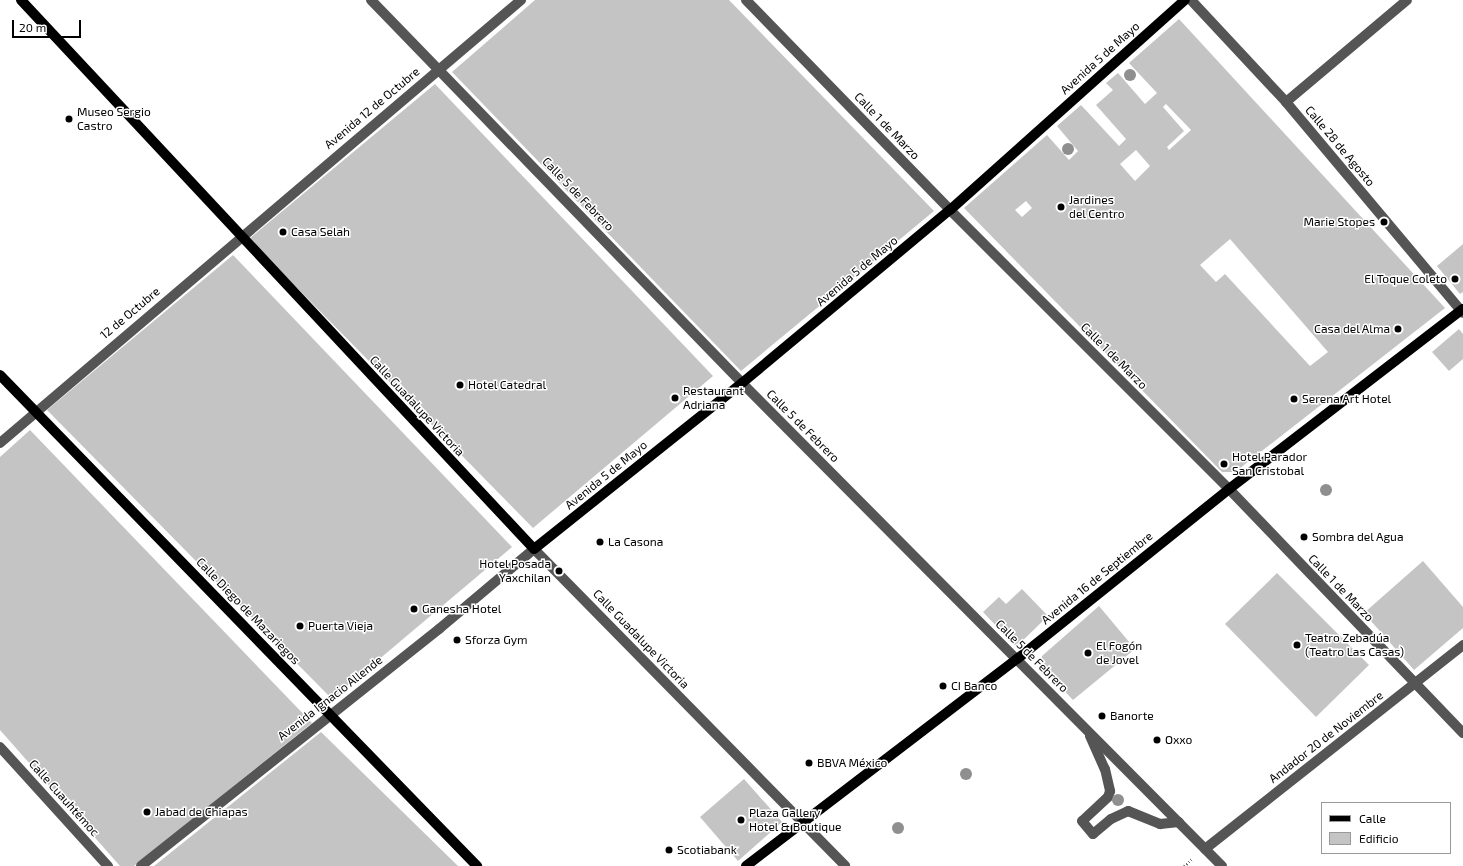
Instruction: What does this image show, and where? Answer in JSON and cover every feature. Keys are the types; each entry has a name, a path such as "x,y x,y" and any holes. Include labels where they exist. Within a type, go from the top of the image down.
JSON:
{"main road":[{"name":"Calle Guadalupe Victoria","path":"20,0 240,237 534,549"},
{"name":"Avenida 5 de Mayo","path":"534,549 742,384 950,210 1185,0"},
{"name":"Avenida 16 de Septiembre","path":"746,866 1017,658 1229,489 1462,311"},
{"name":"Calle Diego de Mazariegos","path":"0,374 37,410 477,866"}],"street":[{"name":"Calle 5 de Febrero","path":"370,0 439,68 742,384 1017,658 1222,866"},
{"name":"Avenida 12 de Octubre","path":"240,237 521,0"},
{"name":"Calle 1 de Marzo","path":"746,0 950,210 1229,489 1463,733"},
{"name":"Calle 28 de Agosto","path":"1191,0 1286,102 1462,311"},
{"path":"1286,102 1407,0"},
{"name":"12 de Octubre","path":"0,443 240,237"},
{"name":"Avenida Ignacio Allende","path":"141,866 329,714 439,629 534,549"},
{"name":"Calle Guadalupe Victoria","path":"534,549 845,866"},
{"name":"Andador 20 de Noviembre","path":"1205,848 1463,645"},
{"path":"1088,730 1105,769 1110,791 1108,797 1082,821 1093,834 1111,819 1128,811 1160,824 1179,822"},
{"name":"Calle Cuauhtémoc","path":"0,747 108,866"}],"building":[{"path":"535,0 729,0 934,211 741,371 452,72"},
{"path":"1179,19 1445,308 1235,472 1222,472 964,208 1047,135 1069,160 1078,151 1057,126 1081,105 1119,146 1126,139 1096,105 1113,90 1106,83 1118,73 1145,104 1157,93 1129,63","holes":["1166,104 1191,130 1169,150 1167,147 1184,131 1163,107","1136,150 1150,166 1135,181 1120,164","1026,201 1032,208 1022,217 1015,210","1230,239 1328,352 1310,366 1225,274 1216,282 1200,265"]},
{"path":"435,84 713,376 533,528 249,239"},
{"name":"El Toque Coleto","path":"1463,244 1463,292 1460,294 1437,266"},
{"path":"233,255 512,547 332,699 47,410"},
{"path":"1459,329 1463,334 1463,359 1449,371 1432,352"},
{"path":"30,430 312,723 134,866 120,866 0,730 0,457"},
{"path":"1423,561 1463,607 1463,628 1414,670 1364,613"},
{"name":"Teatro Zebadúa (Teatro Las Casas)","path":"1277,573 1369,665 1316,717 1225,624"},
{"path":"1022,589 1048,616 1016,647 983,612 999,597 1006,604"},
{"name":"El Fogón de Jovel","path":"1099,606 1135,649 1073,700 1041,666 1042,656"},
{"path":"321,732 458,866 154,866"},
{"name":"Plaza Gallery Hotel & Boutique","path":"744,779 782,822 738,861 700,817"}],"place":[{"name":"Museo Sergio Castro","path":"69,119"},
{"name":"Jardines del Centro","path":"1061,207"},
{"name":"Marie Stopes","path":"1384,222"},
{"name":"Casa Selah","path":"283,232"},
{"name":"El Toque Coleto","path":"1455,279"},
{"name":"Casa del Alma","path":"1398,329"},
{"name":"Hotel Catedral","path":"460,385"},
{"name":"Restaurant Adriana","path":"675,398"},
{"name":"Serena Art Hotel","path":"1294,399"},
{"name":"Hotel Parador San Cristobal","path":"1224,464"},
{"name":"Sombra del Agua","path":"1304,537"},
{"name":"La Casona","path":"600,542"},
{"name":"Hotel Posada Yaxchilan","path":"559,571"},
{"name":"Ganesha Hotel","path":"414,609"},
{"name":"Puerta Vieja","path":"300,626"},
{"name":"Sforza Gym","path":"457,640"},
{"name":"Teatro Zebadúa (Teatro Las Casas)","path":"1297,645"},
{"name":"El Fogón de Jovel","path":"1088,653"},
{"name":"CI Banco","path":"943,686"},
{"name":"Banorte","path":"1102,716"},
{"name":"Oxxo","path":"1157,740"},
{"name":"BBVA México","path":"809,763"},
{"name":"Jabad de Chiapas","path":"147,812"},
{"name":"Plaza Gallery Hotel & Boutique","path":"741,820"},
{"name":"Scotiabank","path":"669,850"}]}
